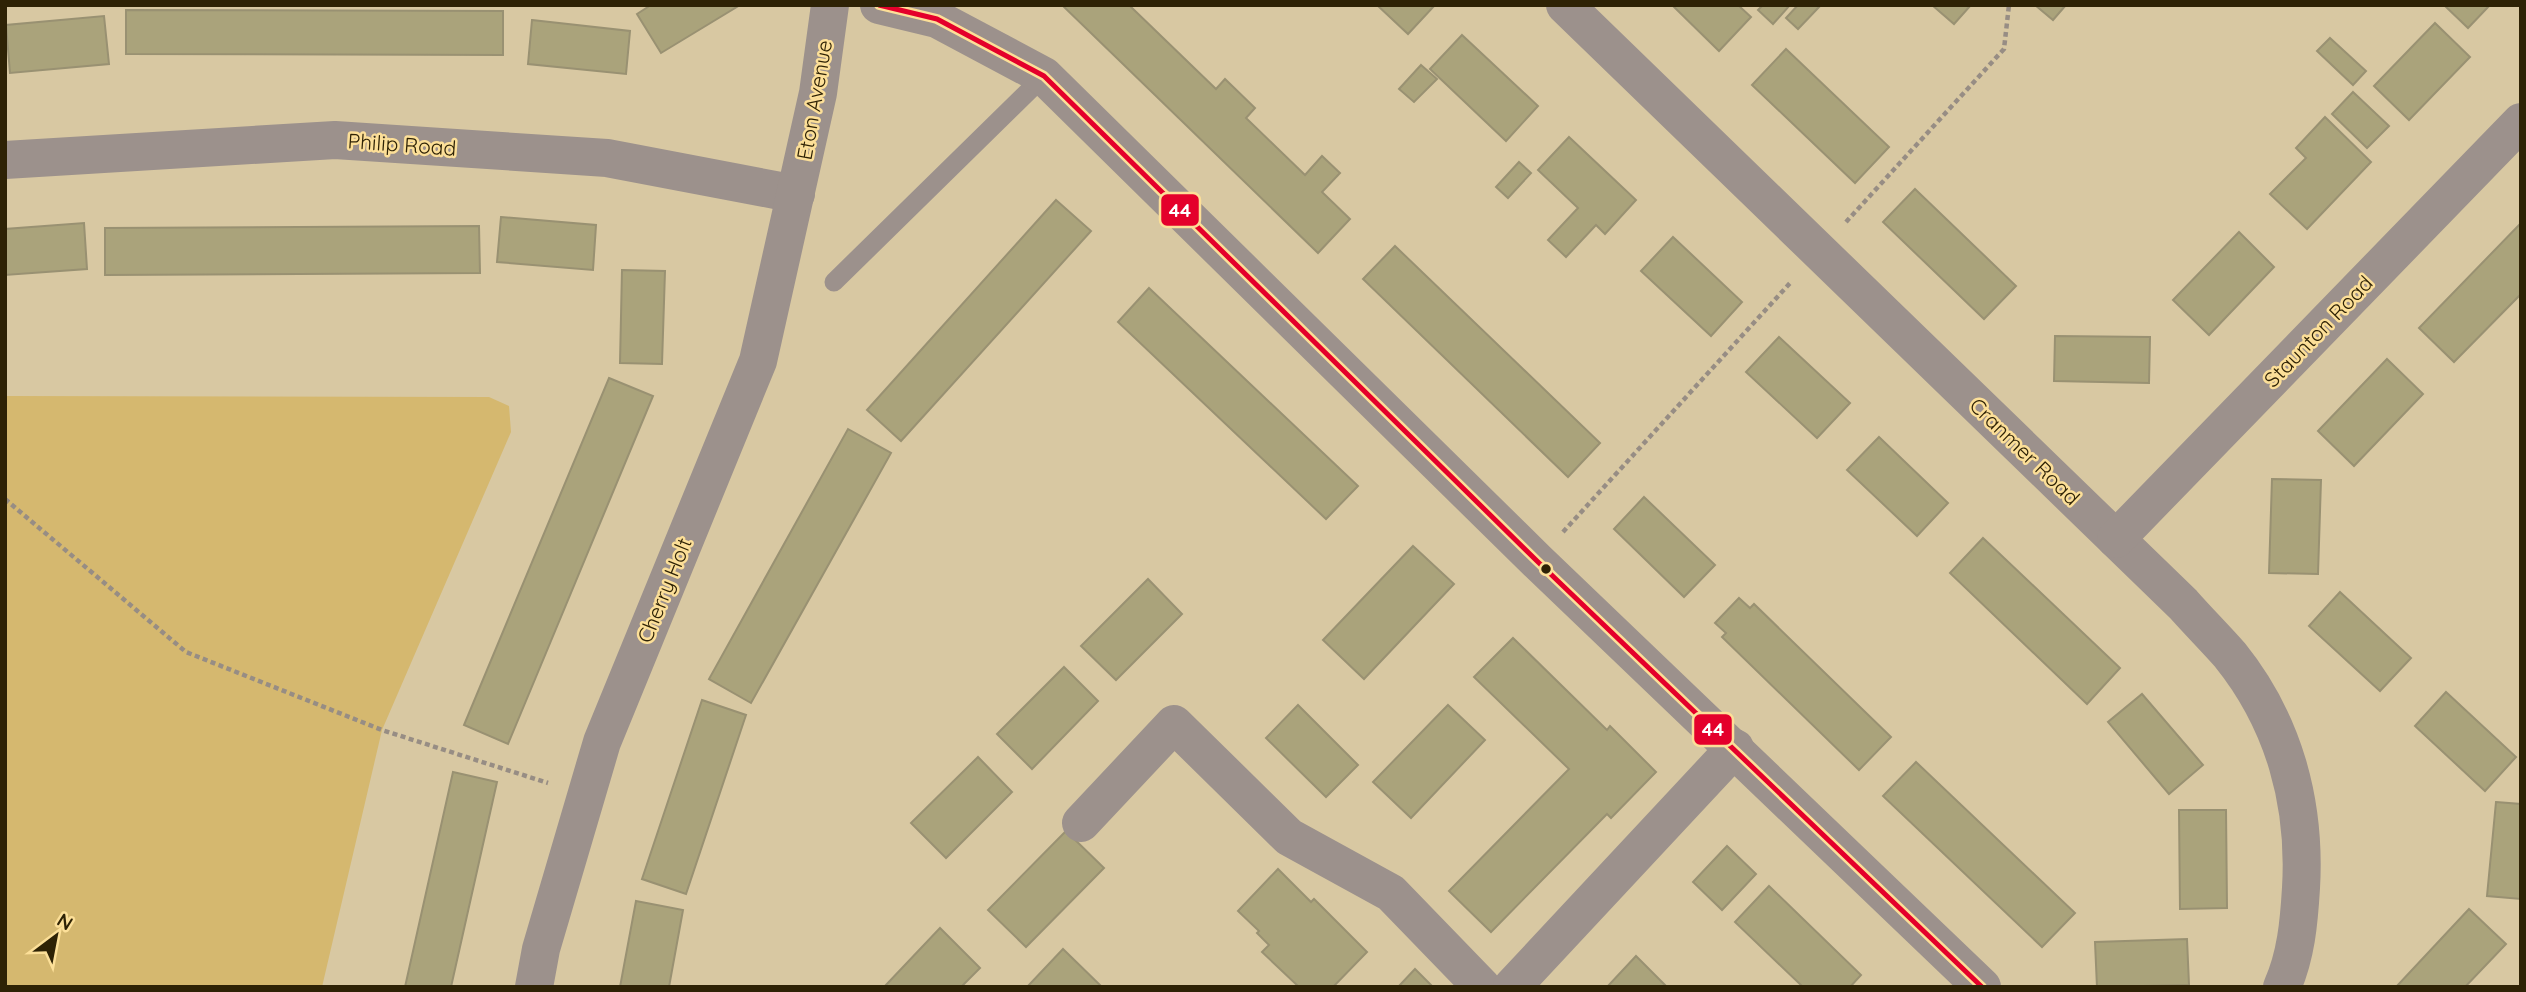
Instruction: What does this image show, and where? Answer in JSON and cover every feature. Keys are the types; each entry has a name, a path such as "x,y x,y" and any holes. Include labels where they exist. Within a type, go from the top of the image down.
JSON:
{"street":[{"name":"Eton Avenue","path":"796,194 818,93 830,5"},
{"path":"879,5 937,19 1044,76 1536,561 1735,748 1982,987"},
{"name":"Cranmer Road","path":"1565,5 2183,604 2230,656 2264,706 2285,752 2298,812 2303,861 2300,920 2290,970 2282,987"},
{"name":"Staunton Road","path":"2116,539 2521,122"},
{"name":"Philip Road","path":"5,160 335,140 607,158 796,194"},
{"name":"Cherry Holt","path":"534,987 541,948 602,741 758,361 796,194"},
{"path":"1081,823 1174,724 1289,837 1391,892 1482,987"},
{"path":"1512,987 1735,748"}],"lane":[{"path":"834,282 1044,76"}],"path":[{"path":"1536,561 2004,49 2009,5"},
{"path":"5,499 186,652 382,730 586,795"}],"shaded area":[{"path":"5,396 489,397 509,406 511,432 382,730 322,987 5,987"}],"building":[{"path":"651,5 740,5 661,53 637,14"},
{"path":"1062,5 1129,5 1216,89 1225,79 1255,108 1246,118 1305,175 1322,156 1340,173 1322,192 1350,219 1318,253"},
{"path":"1377,5 1435,5 1408,34"},
{"path":"1672,5 1738,5 1751,17 1719,51"},
{"path":"1763,5 1790,5 1773,24 1758,10"},
{"path":"1798,5 1821,5 1798,29 1786,18"},
{"path":"1932,5 1971,5 1954,24"},
{"path":"2035,5 2066,5 2053,20"},
{"path":"2444,5 2490,5 2468,28"},
{"path":"126,10 503,11 503,55 126,54"},
{"path":"104,16 109,64 10,73 6,25"},
{"path":"532,20 630,31 626,74 528,64"},
{"path":"2435,23 2470,57 2409,120 2374,86"},
{"path":"1462,35 1538,106 1506,141 1430,69"},
{"path":"2330,38 2366,71 2353,85 2317,51"},
{"path":"1786,49 1889,147 1855,183 1752,85"},
{"path":"1421,65 1437,79 1414,102 1399,89"},
{"path":"2353,92 2389,126 2367,148 2332,114"},
{"path":"2325,117 2371,162 2307,229 2270,194 2306,158 2296,148"},
{"path":"1569,137 1636,200 1605,234 1596,225 1566,257 1548,240 1578,208 1538,170"},
{"path":"1519,162 1531,173 1508,198 1496,187"},
{"path":"1915,189 2016,286 1984,319 1883,222"},
{"path":"1056,200 1091,231 901,441 867,410"},
{"path":"501,217 596,225 593,270 497,262"},
{"path":"84,223 87,269 5,275 5,229"},
{"path":"2521,223 2521,294 2454,362 2419,328"},
{"path":"479,226 480,273 105,275 105,228"},
{"path":"2239,232 2274,267 2209,335 2173,300"},
{"path":"1673,237 1742,302 1711,336 1641,271"},
{"path":"1395,246 1600,443 1568,477 1363,279"},
{"path":"622,270 665,271 662,364 620,363"},
{"path":"1149,288 1358,486 1326,519 1118,322"},
{"path":"2055,336 2150,337 2149,383 2054,381"},
{"path":"1779,337 1850,403 1817,438 1746,372"},
{"path":"2387,359 2423,394 2354,466 2318,431"},
{"path":"609,378 653,396 508,744 464,725"},
{"path":"848,429 891,453 751,703 709,679"},
{"path":"1879,437 1948,503 1917,536 1847,470"},
{"path":"2272,479 2321,480 2318,574 2269,573"},
{"path":"1644,497 1715,565 1684,597 1614,529"},
{"path":"1983,538 2120,668 2087,704 1950,573"},
{"path":"1413,546 1454,584 1364,679 1323,640"},
{"path":"1148,579 1182,614 1116,680 1081,646"},
{"path":"2340,592 2411,658 2380,691 2309,626"},
{"path":"1739,598 1750,608 1754,604 1891,737 1859,770 1722,637 1726,633 1715,623"},
{"path":"1513,638 1607,730 1610,726 1656,772 1611,818 1607,814 1491,932 1449,891 1569,769 1474,677"},
{"path":"1064,667 1098,701 1032,769 997,734"},
{"path":"2446,692 2516,757 2485,791 2415,726"},
{"path":"2142,694 2203,765 2169,794 2108,722"},
{"path":"702,700 746,715 686,894 642,879"},
{"path":"1298,705 1358,765 1326,797 1266,738"},
{"path":"1448,705 1485,740 1411,818 1373,782"},
{"path":"978,757 1012,792 946,858 911,823"},
{"path":"1916,762 2075,913 2042,947 1883,796"},
{"path":"453,772 497,782 451,987 405,987"},
{"path":"2496,802 2521,804 2521,899 2487,896"},
{"path":"2179,810 2226,810 2227,908 2180,909"},
{"path":"1066,831 1104,868 1026,947 988,910"},
{"path":"1727,846 1756,874 1722,910 1693,882"},
{"path":"1278,869 1311,902 1314,899 1367,952 1333,987 1299,987 1262,952 1269,945 1238,911"},
{"path":"1769,886 1861,975 1850,987 1803,987 1735,922"},
{"path":"636,901 683,910 669,987 620,987"},
{"path":"2469,909 2506,944 2465,987 2396,987"},
{"path":"940,928 980,968 961,987 884,987"},
{"path":"2187,939 2189,985 2097,987 2095,942"},
{"path":"1063,949 1102,987 1027,987"},
{"path":"1636,956 1667,987 1607,987"},
{"path":"1415,969 1433,987 1398,987"}],"transit line":[{"name":"44","path":"879,5 937,19 1044,76 1537,561 1982,987"}]}
